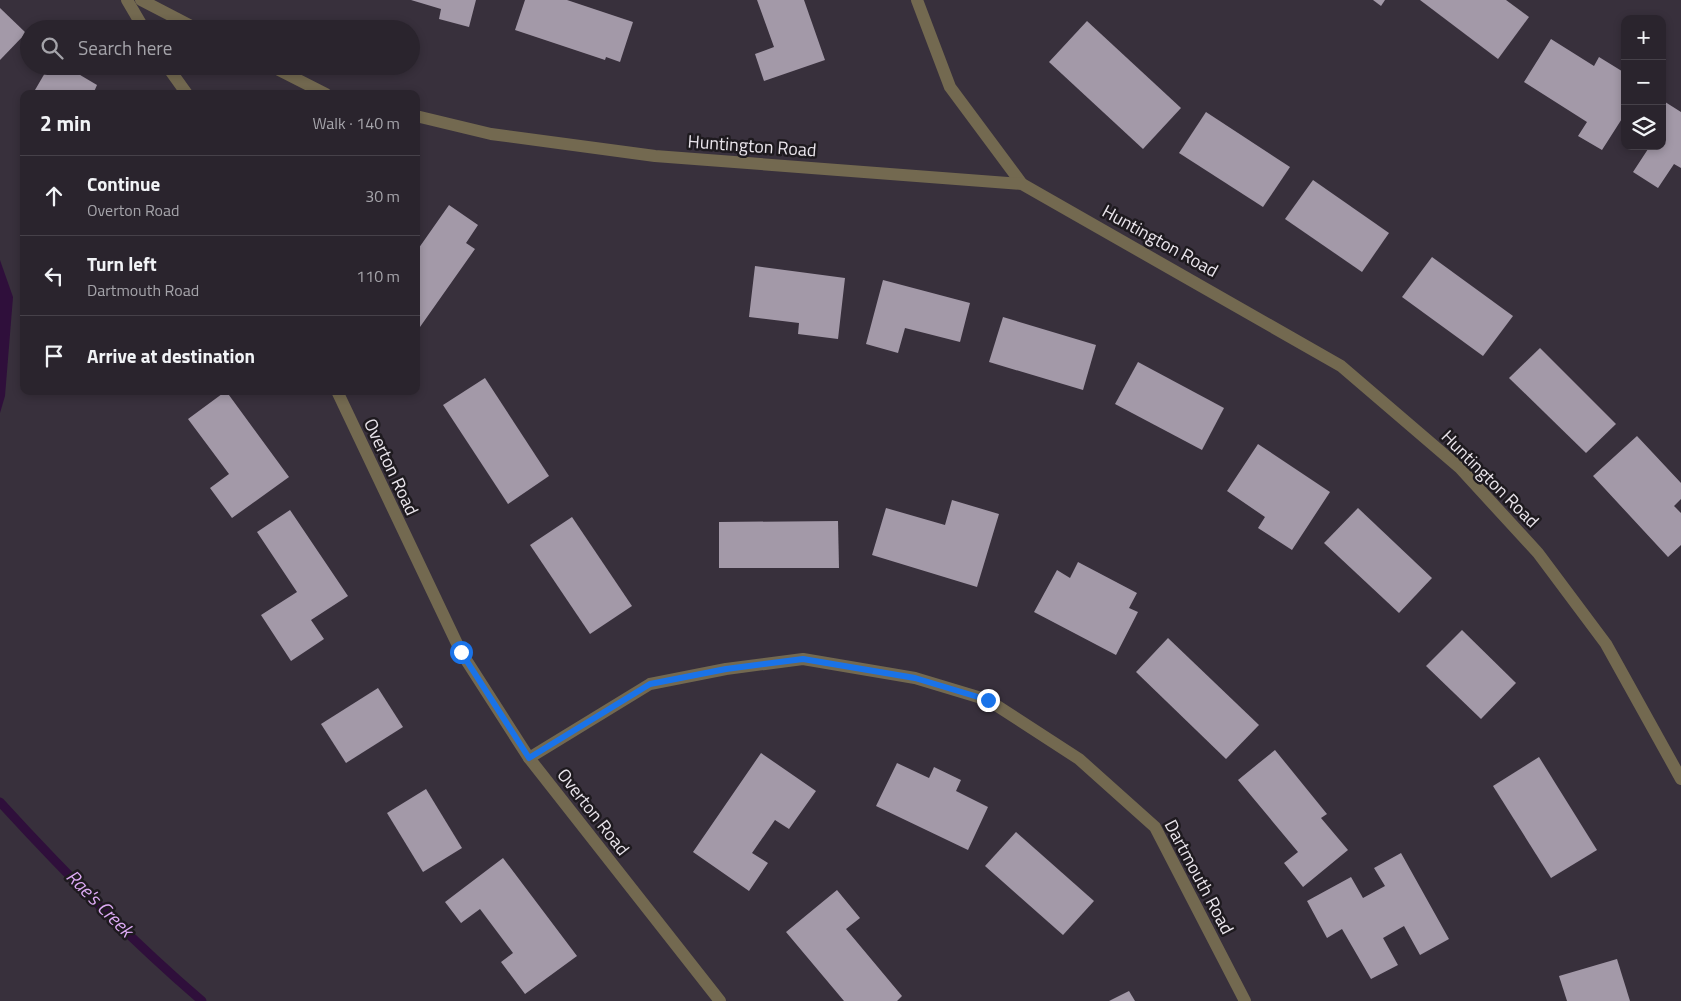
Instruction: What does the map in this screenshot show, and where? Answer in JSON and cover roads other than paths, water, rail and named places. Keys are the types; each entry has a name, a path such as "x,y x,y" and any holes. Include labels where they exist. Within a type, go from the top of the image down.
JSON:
{"street":[{"path":"127,0 139,20"},
{"path":"141,0 180,20"},
{"path":"917,0 950,87 1022,184"},
{"path":"173,75 184,90"},
{"path":"289,75 318,90"},
{"name":"Huntington Road","path":"420,117 491,134 655,156 1022,184 1224,297 1341,366 1460,468 1538,553 1606,644 1681,779"},
{"name":"Overton Road","path":"339,395 461,652 529,758 720,1001"},
{"name":"Dartmouth Road","path":"529,758 650,684 726,669 803,659 915,678 988,700 1080,758 1155,827 1245,1001"}],"waterway":[{"name":"Rae's Creek","path":"0,802 98,904 149,954 202,1001"}]}
